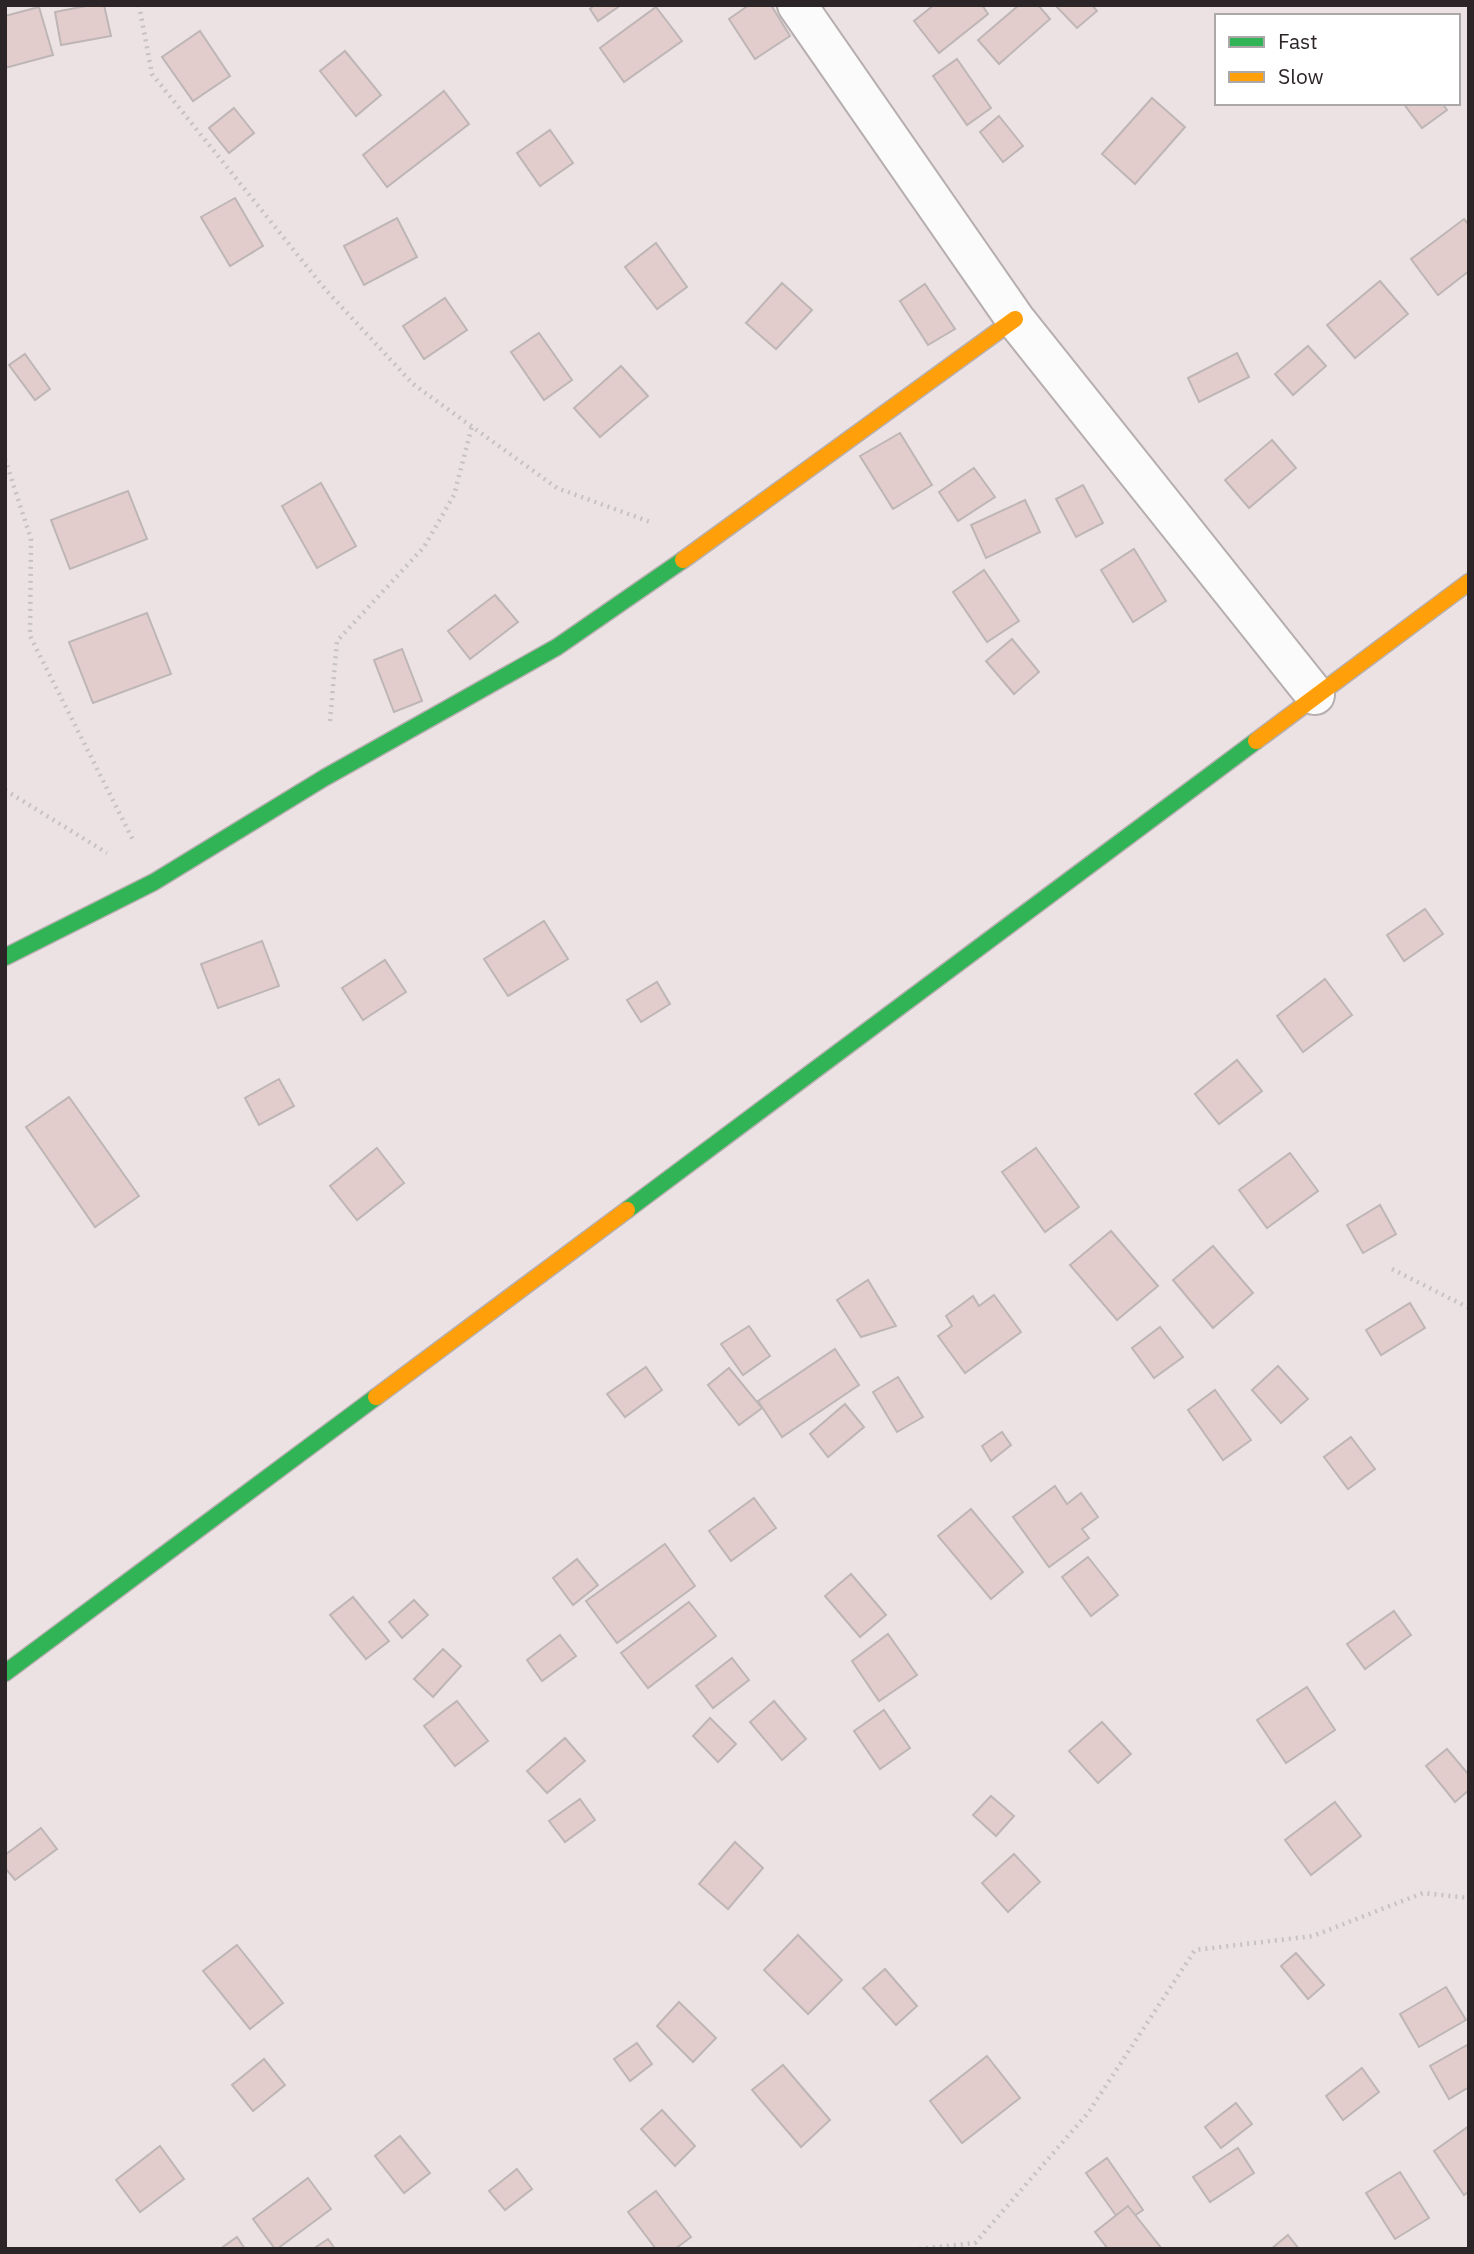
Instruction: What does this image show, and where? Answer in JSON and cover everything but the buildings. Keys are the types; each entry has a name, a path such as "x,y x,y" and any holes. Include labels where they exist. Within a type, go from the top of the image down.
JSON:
{"main road":[{"path":"5,957 154,882 324,778 557,647 708,543 1015,319"},
{"path":"5,1673 1469,582"}],"street":[{"path":"797,5 1015,319 1315,695"}],"path":[{"path":"139,5 152,74 324,289 413,384 557,488 708,543"},
{"path":"324,778 337,641 424,547 454,495 472,426"},
{"path":"5,459 31,539 30,636 154,882"},
{"path":"5,790 154,882"},
{"path":"1392,1269 1469,1308"},
{"path":"919,2249 975,2242 1088,2113 1195,1950 1313,1936 1423,1893 1469,1898"}],"traffic: fast":[{"path":"5,957 154,882 324,778 557,647 683,560"},
{"path":"627,1210 1256,741"},
{"path":"5,1673 376,1397"}],"traffic: slow":[{"path":"683,560 1015,319"},
{"path":"1256,741 1469,582"},
{"path":"376,1397 627,1210"}]}
